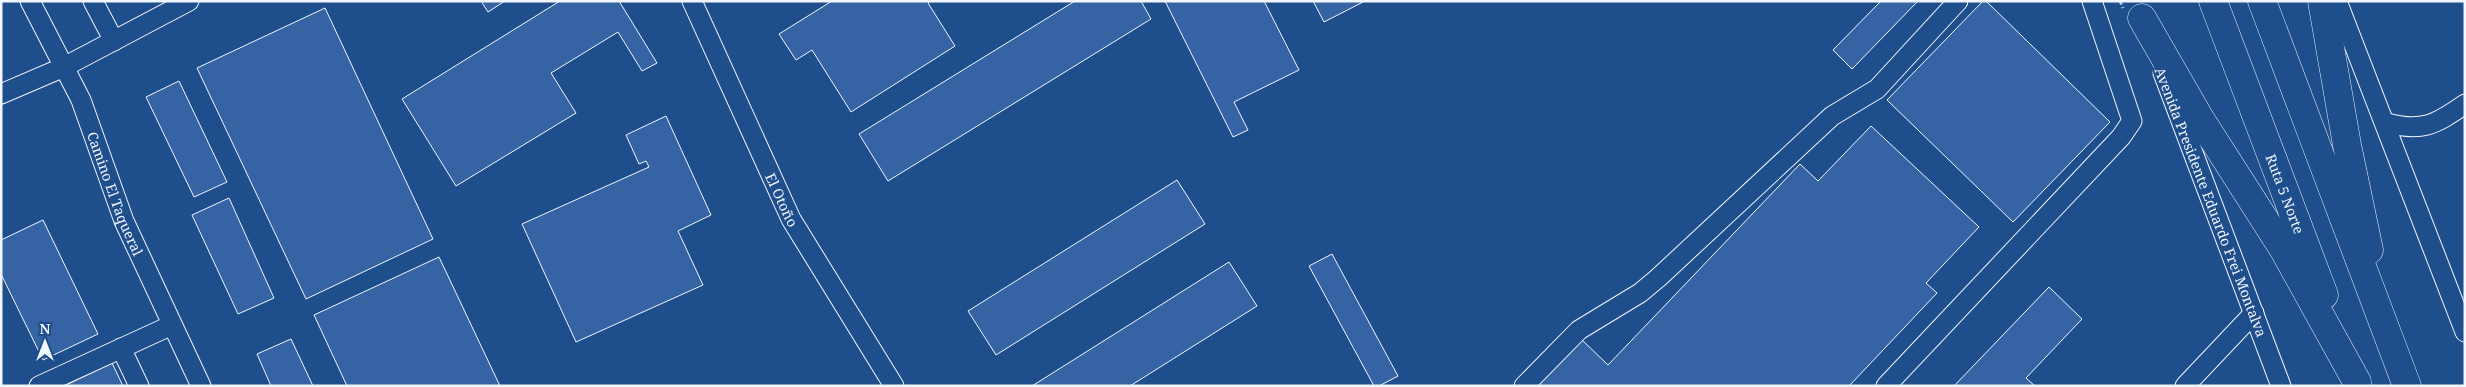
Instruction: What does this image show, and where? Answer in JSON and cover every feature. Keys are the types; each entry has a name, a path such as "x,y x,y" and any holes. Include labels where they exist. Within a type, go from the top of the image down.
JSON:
{"highway":[{"name":"Ruta 5 Norte","path":"2213,1 2358,384"},
{"path":"2262,1 2406,386"},
{"path":"2322,1 2347,145 2386,332"},
{"path":"2142,18 2199,116 2284,250 2358,384"}],"street":[{"name":"Camino El Taqueral","path":"30,1 81,100 124,221 201,386"},
{"path":"93,1 114,41"},
{"path":"1,94 64,66 189,1"},
{"name":"El Otoño","path":"692,1 791,219 894,386"},
{"path":"1524,386 1579,330 1640,293 1658,278 1832,116 1877,89 1958,1"},
{"path":"1886,386 2121,137 2132,121 2092,1"},
{"path":"2337,1 2465,332"},
{"name":"Avenida Presidente Eduardo Frei Montalva","path":"2142,18 2281,386"},
{"path":"2384,122 2410,128 2428,126 2438,122 2465,104"},
{"path":"2185,386 2254,313"},
{"path":"39,386 172,325"},
{"path":"121,348 139,386"}],"building":[{"path":"481,1 505,1 488,12"},
{"path":"560,1 619,1 657,63 642,71 618,32 551,73 576,113 456,186 402,99"},
{"path":"832,1 930,1 928,3 955,46 851,112 812,50 796,60 779,34"},
{"path":"1075,1 1141,1 1151,19 888,181 859,134"},
{"path":"1165,1 1264,1 1299,70 1234,102 1248,130 1233,137"},
{"path":"1313,1 1365,1 1324,22"},
{"path":"1881,1 1918,1 1852,69 1833,50"},
{"path":"1983,1 1986,1 2110,122 2013,222 1887,100"},
{"path":"325,8 433,239 306,299 197,68"},
{"path":"179,81 227,182 194,197 146,97"},
{"path":"666,116 711,215 678,231 703,285 576,342 522,224 649,167 646,161 639,164 626,135"},
{"path":"1871,126 1979,227 1926,283 1937,293 1849,386 1534,386 1580,338 1608,365 1800,164 1818,181"},
{"path":"1177,180 1205,224 996,355 968,311"},
{"path":"229,198 274,298 238,314 192,215"},
{"path":"43,220 98,334 43,360 1,274 1,240"},
{"path":"1332,254 1398,376 1379,386 1374,386 1309,266"},
{"path":"439,257 500,386 347,386 314,315"},
{"path":"1229,262 1257,306 1130,386 1032,386"},
{"path":"2049,287 2082,319 2026,378 2035,386 1954,386"},
{"path":"291,339 313,386 271,386 257,354"},
{"path":"112,363 123,386 64,386"}]}
